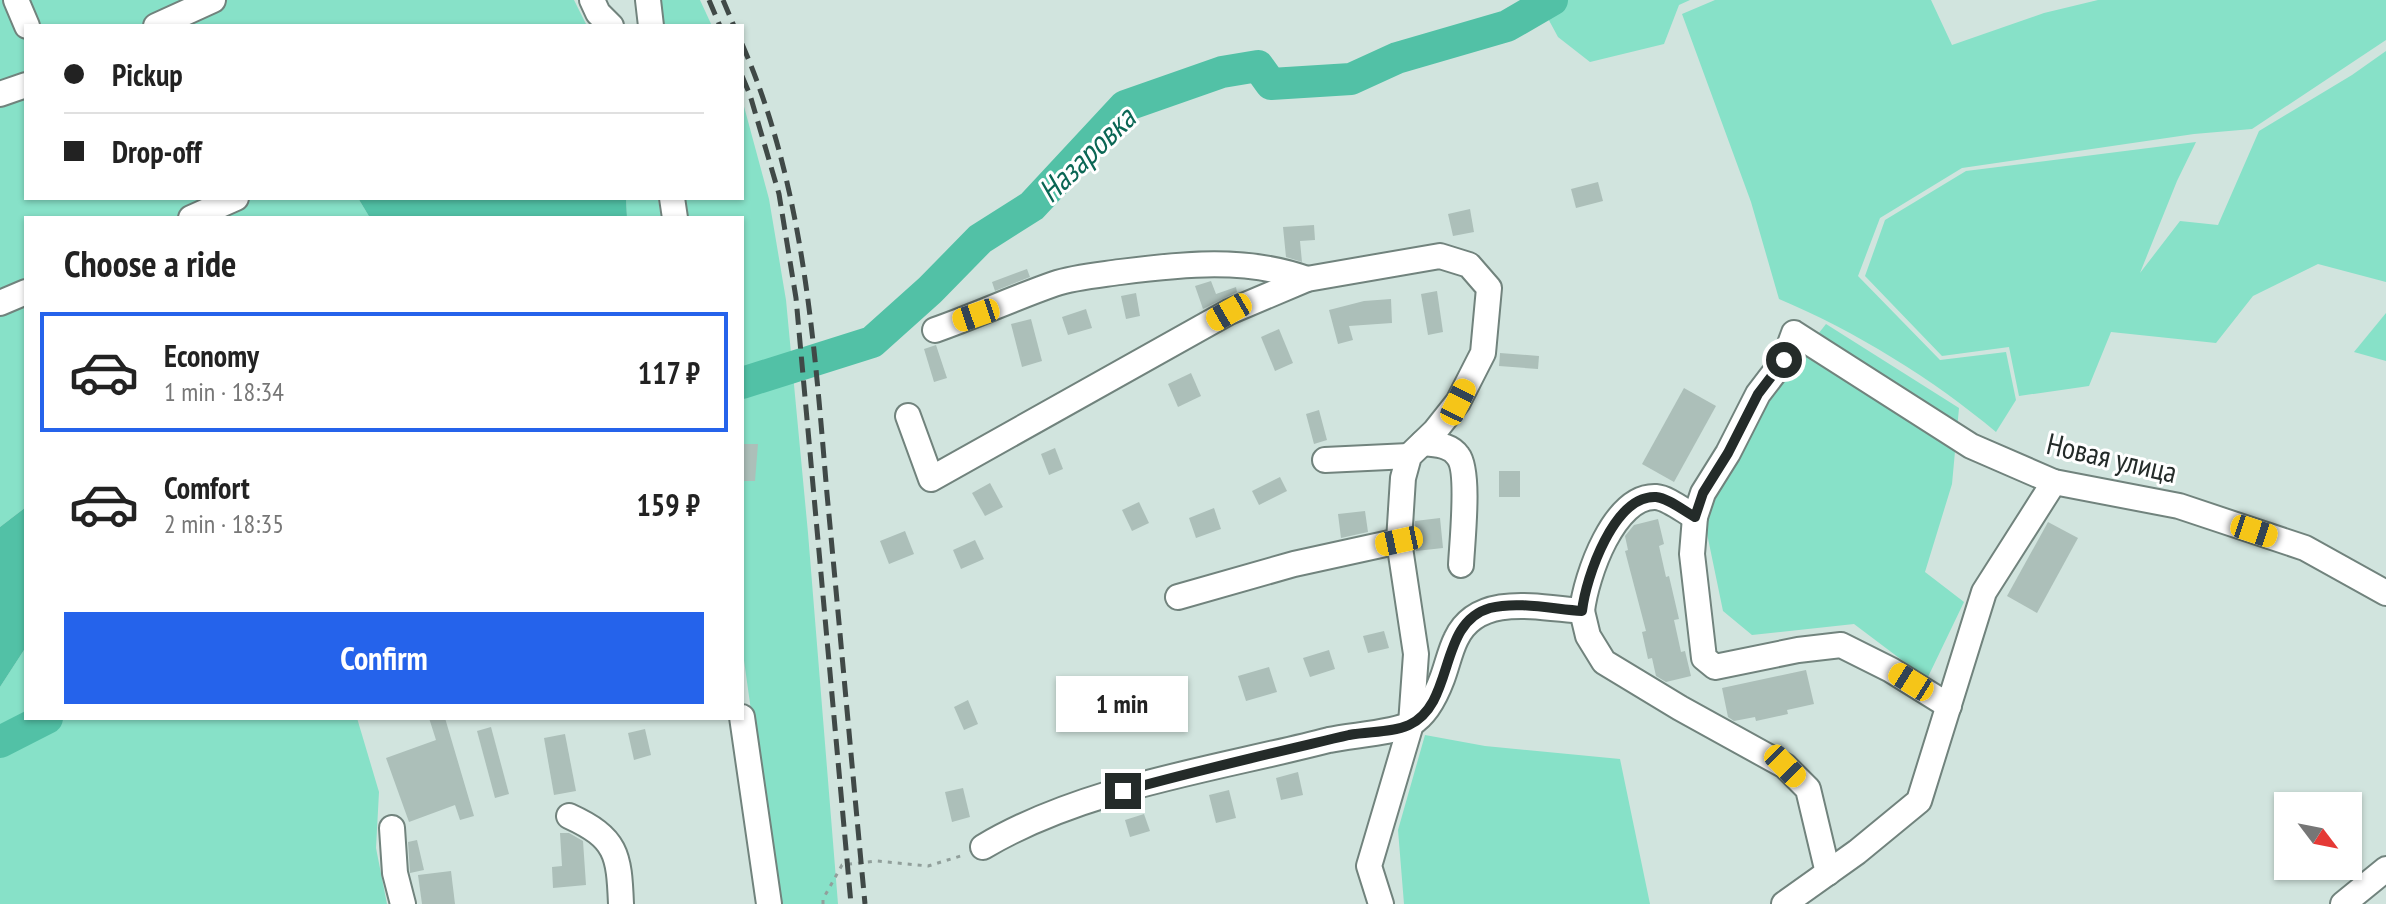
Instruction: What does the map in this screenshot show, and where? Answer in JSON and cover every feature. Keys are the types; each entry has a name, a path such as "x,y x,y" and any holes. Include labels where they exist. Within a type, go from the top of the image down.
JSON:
{"street":[{"path":"16,0 26,24"},
{"path":"160,24 213,0"},
{"path":"592,0 598,13 609,24"},
{"path":"648,0 651,24"},
{"path":"0,94 24,86"},
{"path":"196,216 232,200"},
{"path":"908,416 931,479 1229,312 1307,279 1440,256 1469,265 1489,288 1483,353 1458,402 1416,449 1403,478 1399,541 1416,654 1411,724 1369,866 1381,904"},
{"path":"935,330 1057,283 1104,274 1182,264 1233,264 1307,279"},
{"path":"0,303 24,293"},
{"name":"Новая улица","path":"1695,517 1703,493 1728,453 1758,394 1784,360 1794,333 1971,446 2054,482 2179,506 2277,538 2305,548 2386,593"},
{"path":"1325,460 1447,446 1459,456 1464,472 1461,565"},
{"path":"1784,904 1919,801 1984,592 2054,482"},
{"path":"1828,873 1808,789 1785,766 1604,662 1588,636 1582,611 1584,594 1603,544 1623,510 1641,498 1659,497 1695,517 1692,554 1704,658 1715,667 1798,650 1841,645 1891,670 1949,706"},
{"path":"1178,597 1294,564 1399,541"},
{"path":"983,847 1015,828 1093,800 1214,766 1411,724 1426,710 1438,689 1456,637 1471,618 1489,608 1515,606 1582,611"},
{"path":"742,720 769,904"},
{"path":"569,816 596,828 610,846 619,863 621,904"},
{"path":"392,828 395,873 403,904"},
{"path":"2343,904 2386,869"}],"path":[{"path":"823,904 842,865 877,861 928,866 983,847"}],"shaded area":[{"path":"0,0 574,0 586,24 24,24 24,200 359,200 369,216 24,216 24,509 0,527"},
{"path":"656,0 700,0 711,24 659,24"},
{"path":"1538,0 1690,0 1679,5 1664,44 1590,62 1558,37"},
{"path":"1715,0 1931,0 1952,45 2044,13 2098,0 2386,0 2386,40 2252,129 2194,134 1962,168 1880,218 1858,276 1940,360 2006,352 2016,400 1996,432 1946,393 1892,358 1836,326 1779,299 1751,202 1682,14"},
{"path":"2386,51 2386,282 2318,264 2253,296 2216,343 2111,332 2089,386 2019,396 2009,347 1942,356 1865,276 1885,220 1966,171 2196,142 2140,273 2180,221 2218,225 2259,131"},
{"path":"744,106 769,199 786,300 838,904 778,904 744,660 744,216 684,216 682,200 744,200"},
{"path":"359,200 626,200 627,216 369,216"},
{"path":"626,200 658,200 661,216 627,216"},
{"path":"2386,313 2386,361 2354,352"},
{"path":"1826,324 1959,408 1952,484 1925,572 1964,602 1927,679 1854,624 1752,635 1723,611 1704,519 1771,394"},
{"path":"24,509 24,650 0,687 0,527"},
{"path":"24,650 24,720 358,720 379,792 376,848 387,904 0,904 0,687"},
{"path":"1425,735 1485,746 1620,759 1650,904 1404,904 1398,830"}],"building":[{"path":"1598,182 1603,201 1576,208 1571,189"},
{"path":"1470,209 1474,232 1453,236 1448,214"},
{"path":"1314,225 1315,240 1300,241 1302,262 1286,257 1283,227"},
{"path":"1027,269 1030,277 995,291 992,282"},
{"path":"1211,281 1216,294 1236,287 1237,292 1203,309 1195,286"},
{"path":"1437,291 1443,332 1428,335 1421,294"},
{"path":"1136,293 1140,316 1126,319 1121,296"},
{"path":"1391,299 1392,323 1349,326 1353,340 1338,344 1329,310 1364,301"},
{"path":"1086,309 1092,328 1068,335 1062,317"},
{"path":"1031,319 1042,361 1022,367 1011,324"},
{"path":"1279,329 1293,363 1275,371 1261,337"},
{"path":"936,345 947,378 934,382 924,349"},
{"path":"1500,353 1539,356 1538,369 1499,366"},
{"path":"1191,373 1201,396 1178,407 1168,384"},
{"path":"1684,388 1716,406 1674,482 1642,464"},
{"path":"1319,410 1327,440 1314,444 1306,414"},
{"path":"744,444 758,444 755,481 744,481"},
{"path":"1055,448 1063,469 1049,475 1041,454"},
{"path":"1499,471 1520,471 1520,497 1499,497"},
{"path":"1280,477 1287,491 1259,505 1252,491"},
{"path":"990,483 1003,507 985,516 972,493"},
{"path":"1139,502 1149,523 1132,531 1122,510"},
{"path":"1214,508 1221,529 1196,538 1189,518"},
{"path":"1365,511 1368,532 1341,538 1338,514"},
{"path":"1440,518 1443,548 1416,551 1415,521"},
{"path":"1658,519 1664,544 1659,546 1679,619 1674,620 1681,652 1685,651 1691,676 1666,682 1656,676 1652,658 1648,659 1642,632 1646,631 1625,551 1628,550 1625,536 1634,525"},
{"path":"2048,522 2078,538 2037,613 2007,596"},
{"path":"905,531 914,554 889,564 880,541"},
{"path":"975,540 984,559 961,569 953,550"},
{"path":"1384,631 1389,648 1368,653 1363,636"},
{"path":"1329,650 1335,669 1310,677 1303,658"},
{"path":"1269,667 1277,692 1246,701 1238,676"},
{"path":"1806,670 1814,704 1756,721 1755,717 1734,721 1728,717 1722,688"},
{"path":"968,700 978,724 964,730 954,707"},
{"path":"1115,704 1124,726 1108,732 1100,710"},
{"path":"430,720 446,720 474,816 460,820 455,805 409,822 386,758 436,740"},
{"path":"491,727 509,794 495,798 477,731"},
{"path":"645,729 651,755 634,760 628,733"},
{"path":"565,734 576,791 554,795 544,738"},
{"path":"1298,772 1303,795 1281,800 1276,778"},
{"path":"963,788 970,817 952,822 945,792"},
{"path":"1229,790 1236,818 1216,823 1209,795"},
{"path":"1144,814 1150,831 1130,837 1125,820"},
{"path":"560,833 569,833 583,841 586,885 553,888 552,867 562,866"},
{"path":"417,840 424,870 410,873 408,842"},
{"path":"451,871 455,904 422,904 418,875"}],"waterway":[{"name":"Назаровка","path":"744,382 872,342 980,239 1032,206 1125,106 1222,72 1258,66 1271,84 1351,79 1397,58 1507,26 1552,0"},
{"name":"Назаровка","path":"0,742 43,720"}],"railway":[{"path":"709,0 719,24"},
{"path":"723,0 733,24"},
{"path":"744,49 780,153 803,265 817,379 865,904"},
{"path":"744,81 779,194 796,298 851,904"}],"route":[{"path":"1123,791 1214,766 1411,724 1426,710 1438,689 1456,637 1471,618 1489,608 1515,606 1582,611 1584,594 1603,544 1623,510 1641,498 1659,497 1695,517 1703,493 1728,453 1758,394 1784,360"}]}
